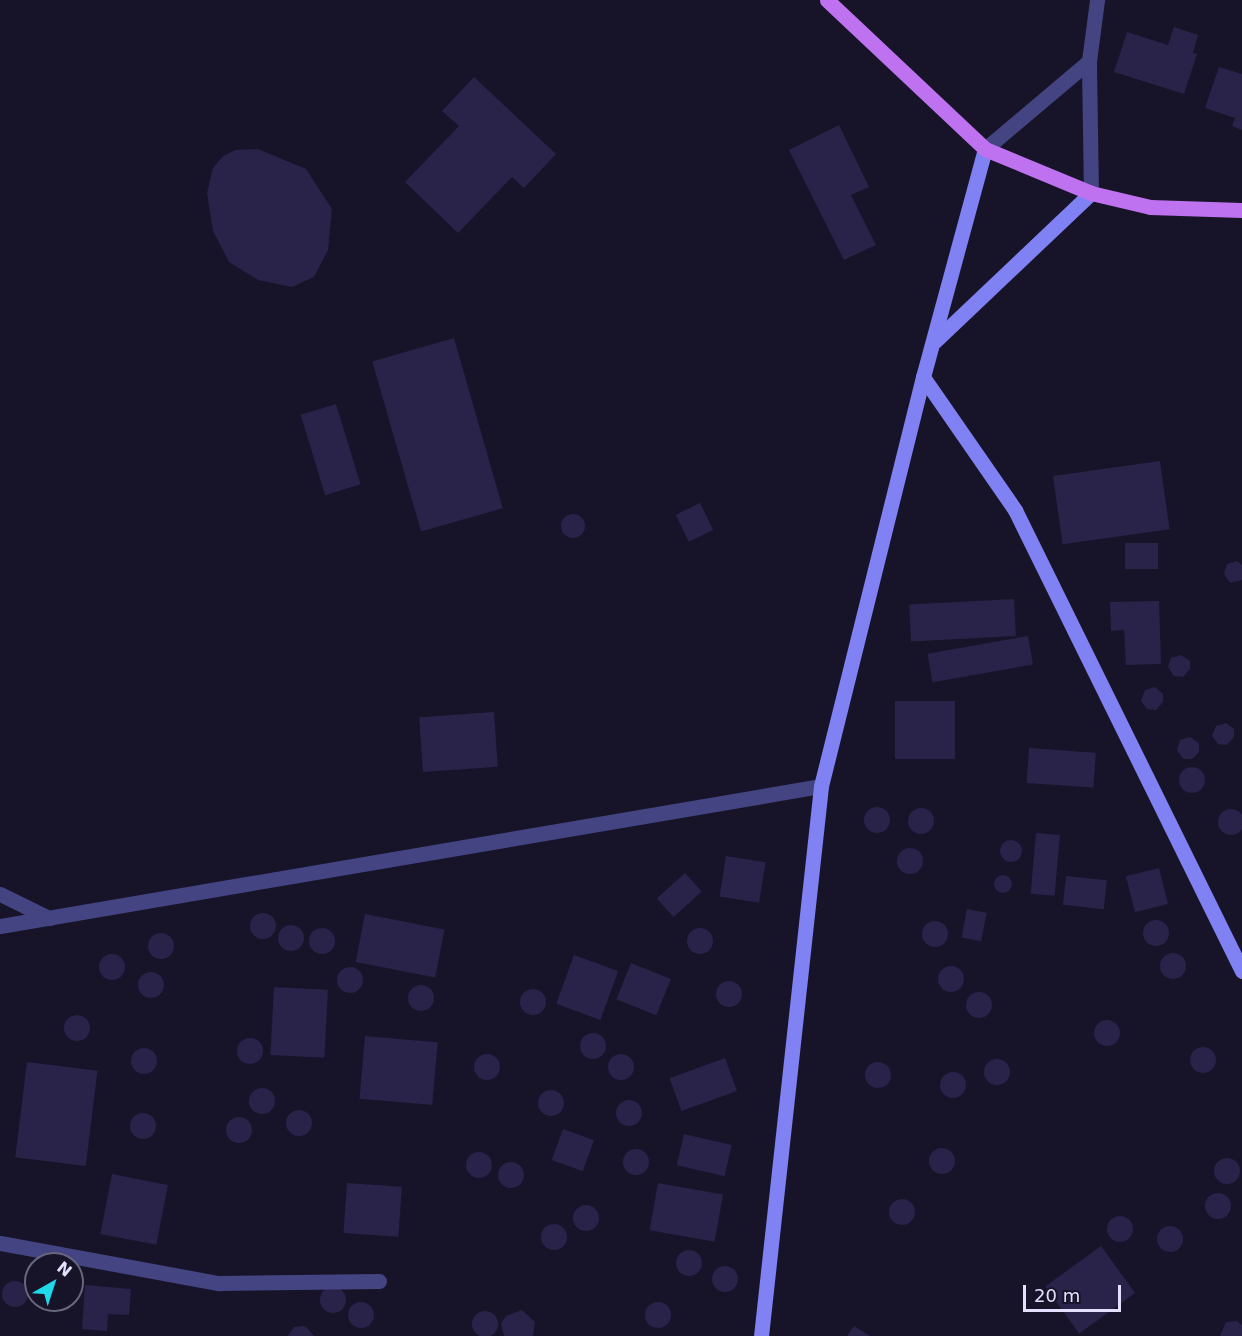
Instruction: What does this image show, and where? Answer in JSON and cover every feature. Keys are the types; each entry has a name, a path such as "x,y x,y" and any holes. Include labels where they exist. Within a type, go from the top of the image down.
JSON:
{"main road":[{"path":"827,0 985,149 1091,193 1150,207 1242,210"}],"street":[{"path":"935,341 1091,193 1089,61 1097,0"},
{"path":"762,1336 820,786 923,377 935,341 985,149 1089,61"},
{"path":"923,377 1015,510 1242,971"},
{"path":"0,926 820,786"},
{"path":"0,894 50,918"},
{"path":"0,1243 219,1283 379,1281"}],"building":[{"path":"1174,27 1198,35 1193,53 1197,54 1184,94 1114,72 1127,32 1168,45"},
{"path":"1219,67 1242,74 1242,130 1232,126 1235,118 1205,108"},
{"path":"474,77 556,154 524,188 512,177 458,233 405,182 459,126 442,111"},
{"path":"839,125 869,187 851,195 876,245 844,260 789,150"},
{"path":"258,149 306,169 332,209 328,250 314,277 292,287 258,280 229,262 213,231 207,193 213,168 222,157 235,150"},
{"path":"454,338 503,508 421,532 372,361"},
{"path":"336,404 361,484 325,495 301,415"},
{"path":"1160,461 1170,529 1063,544 1053,476"},
{"path":"700,503 713,530 689,542 676,515"},
{"path":"573,514 582,517 585,526 582,535 573,538 564,535 561,526 564,517"},
{"path":"1125,543 1158,543 1158,569 1125,569"},
{"path":"1237,561 1242,565 1242,580 1230,583 1224,574 1227,564"},
{"path":"1014,599 1016,636 911,641 909,604"},
{"path":"1159,601 1161,664 1126,665 1124,630 1111,631 1110,602"},
{"path":"1028,636 1033,665 933,682 928,654"},
{"path":"1181,655 1190,661 1190,669 1183,677 1174,676 1168,667 1171,658"},
{"path":"1155,687 1163,694 1163,702 1156,710 1147,709 1141,701 1145,690"},
{"path":"895,701 955,701 955,759 895,759"},
{"path":"494,712 498,767 423,772 419,717"},
{"path":"1226,723 1234,729 1234,737 1227,745 1218,744 1212,736 1216,726"},
{"path":"1190,737 1199,743 1199,752 1192,759 1183,759 1177,750 1180,740"},
{"path":"1029,748 1096,753 1093,788 1027,783"},
{"path":"1192,767 1201,771 1205,780 1201,789 1192,793 1183,789 1179,780 1183,771"},
{"path":"877,807 886,811 890,820 886,829 877,833 868,829 864,820 868,811"},
{"path":"921,808 930,812 934,821 930,830 921,834 912,830 908,821 912,812"},
{"path":"1231,809 1240,813 1244,822 1240,831 1231,835 1222,831 1218,822 1222,813"},
{"path":"1036,833 1060,835 1055,896 1031,894"},
{"path":"1011,840 1019,843 1022,851 1019,859 1011,862 1003,859 1000,851 1003,843"},
{"path":"910,848 919,852 923,861 919,870 910,874 901,870 897,861 901,852"},
{"path":"726,856 766,862 759,903 720,896"},
{"path":"1159,868 1168,904 1135,912 1126,876"},
{"path":"685,873 702,892 673,917 657,898"},
{"path":"1003,875 1009,878 1012,884 1009,890 1003,893 997,890 994,884 997,878"},
{"path":"1066,876 1107,880 1104,909 1063,905"},
{"path":"967,909 987,913 981,941 961,937"},
{"path":"263,913 272,917 276,926 272,935 263,939 254,935 250,926 254,917"},
{"path":"365,914 445,929 435,978 356,962"},
{"path":"1156,920 1165,924 1169,933 1165,942 1156,946 1147,942 1143,933 1147,924"},
{"path":"935,921 944,925 948,934 944,943 935,947 926,943 922,934 926,925"},
{"path":"291,925 300,929 304,938 300,947 291,951 282,947 278,938 282,929"},
{"path":"322,928 331,932 335,941 331,950 322,954 313,950 309,941 313,932"},
{"path":"700,928 709,932 713,941 709,950 700,954 691,950 687,941 691,932"},
{"path":"161,933 170,937 174,946 170,955 161,959 152,955 148,946 152,937"},
{"path":"1173,953 1182,957 1186,966 1182,975 1173,979 1164,975 1160,966 1164,957"},
{"path":"112,954 121,958 125,967 121,976 112,980 103,976 99,967 103,958"},
{"path":"574,955 618,971 600,1020 556,1004"},
{"path":"631,963 671,979 656,1015 616,999"},
{"path":"951,966 960,970 964,979 960,988 951,992 942,988 938,979 942,970"},
{"path":"350,967 359,971 363,980 359,989 350,993 341,989 337,980 341,971"},
{"path":"151,972 160,976 164,985 160,994 151,998 142,994 138,985 142,976"},
{"path":"729,981 738,985 742,994 738,1003 729,1007 720,1003 716,994 720,985"},
{"path":"421,985 430,989 434,998 430,1007 421,1011 412,1007 408,998 412,989"},
{"path":"274,987 328,990 324,1058 270,1055"},
{"path":"533,989 542,993 546,1002 542,1011 533,1015 524,1011 520,1002 524,993"},
{"path":"979,992 988,996 992,1005 988,1014 979,1018 970,1014 966,1005 970,996"},
{"path":"77,1015 86,1019 90,1028 86,1037 77,1041 68,1037 64,1028 68,1019"},
{"path":"1107,1020 1116,1024 1120,1033 1116,1042 1107,1046 1098,1042 1094,1033 1098,1024"},
{"path":"593,1033 602,1037 606,1046 602,1055 593,1059 584,1055 580,1046 584,1037"},
{"path":"365,1036 438,1042 432,1105 360,1099"},
{"path":"250,1038 259,1042 263,1051 259,1060 250,1064 241,1060 237,1051 241,1042"},
{"path":"1203,1047 1212,1051 1216,1060 1212,1069 1203,1073 1194,1069 1190,1060 1194,1051"},
{"path":"144,1048 153,1052 157,1061 153,1070 144,1074 135,1070 131,1061 135,1052"},
{"path":"487,1054 496,1058 500,1067 496,1076 487,1080 478,1076 474,1067 478,1058"},
{"path":"621,1054 630,1058 634,1067 630,1076 621,1080 612,1076 608,1067 612,1058"},
{"path":"725,1058 737,1091 682,1111 670,1078"},
{"path":"997,1059 1006,1063 1010,1072 1006,1081 997,1085 988,1081 984,1072 988,1063"},
{"path":"27,1062 97,1071 86,1166 15,1157"},
{"path":"878,1062 887,1066 891,1075 887,1084 878,1088 869,1084 865,1075 869,1066"},
{"path":"953,1072 962,1076 966,1085 962,1094 953,1098 944,1094 940,1085 944,1076"},
{"path":"262,1088 271,1092 275,1101 271,1110 262,1114 253,1110 249,1101 253,1092"},
{"path":"551,1090 560,1094 564,1103 560,1112 551,1116 542,1112 538,1103 542,1094"},
{"path":"629,1100 638,1104 642,1113 638,1122 629,1126 620,1122 616,1113 620,1104"},
{"path":"299,1110 308,1114 312,1123 308,1132 299,1136 290,1132 286,1123 290,1114"},
{"path":"143,1113 152,1117 156,1126 152,1135 143,1139 134,1135 130,1126 134,1117"},
{"path":"239,1117 248,1121 252,1130 248,1139 239,1143 230,1139 226,1130 230,1121"},
{"path":"563,1129 594,1140 583,1171 552,1160"},
{"path":"684,1134 732,1145 725,1176 677,1165"},
{"path":"942,1148 951,1152 955,1161 951,1170 942,1174 933,1170 929,1161 933,1152"},
{"path":"636,1149 645,1153 649,1162 645,1171 636,1175 627,1171 623,1162 627,1153"},
{"path":"479,1152 488,1156 492,1165 488,1174 479,1178 470,1174 466,1165 470,1156"},
{"path":"1227,1158 1236,1162 1240,1171 1236,1180 1227,1184 1218,1180 1214,1171 1218,1162"},
{"path":"511,1162 520,1166 524,1175 520,1184 511,1188 502,1184 498,1175 502,1166"},
{"path":"112,1174 168,1185 156,1245 100,1234"},
{"path":"347,1183 402,1187 398,1237 344,1233"},
{"path":"658,1183 723,1194 715,1242 650,1230"},
{"path":"1218,1193 1227,1197 1231,1206 1227,1215 1218,1219 1209,1215 1205,1206 1209,1197"},
{"path":"902,1199 911,1203 915,1212 911,1221 902,1225 893,1221 889,1212 893,1203"},
{"path":"586,1205 595,1209 599,1218 595,1227 586,1231 577,1227 573,1218 577,1209"},
{"path":"1120,1216 1129,1220 1133,1229 1129,1238 1120,1242 1111,1238 1107,1229 1111,1220"},
{"path":"554,1224 563,1228 567,1237 563,1246 554,1250 545,1246 541,1237 545,1228"},
{"path":"1170,1226 1179,1230 1183,1239 1179,1248 1170,1252 1161,1248 1157,1239 1161,1230"},
{"path":"1101,1246 1135,1293 1079,1333 1045,1287"},
{"path":"689,1250 698,1254 702,1263 698,1272 689,1276 680,1272 676,1263 680,1254"},
{"path":"725,1266 734,1270 738,1279 734,1288 725,1292 716,1288 712,1279 716,1270"},
{"path":"10,1282 20,1282 24,1285 24,1303 20,1306 10,1306 3,1299 3,1289"},
{"path":"85,1285 131,1289 129,1315 108,1314 107,1331 82,1329"},
{"path":"333,1287 342,1291 346,1300 342,1309 333,1313 324,1309 320,1300 324,1291"},
{"path":"361,1302 370,1306 374,1315 370,1324 361,1328 352,1324 348,1315 352,1306"},
{"path":"658,1302 667,1306 671,1315 667,1324 658,1328 649,1324 645,1315 649,1306"},
{"path":"522,1310 535,1322 533,1336 504,1336 501,1324 506,1316"},
{"path":"485,1311 494,1315 498,1324 494,1333 485,1337 476,1333 472,1324 476,1315"},
{"path":"1237,1321 1242,1325 1242,1336 1220,1336 1226,1322"},
{"path":"305,1326 314,1336 288,1336 294,1327"},
{"path":"854,1326 870,1336 847,1336"}]}
